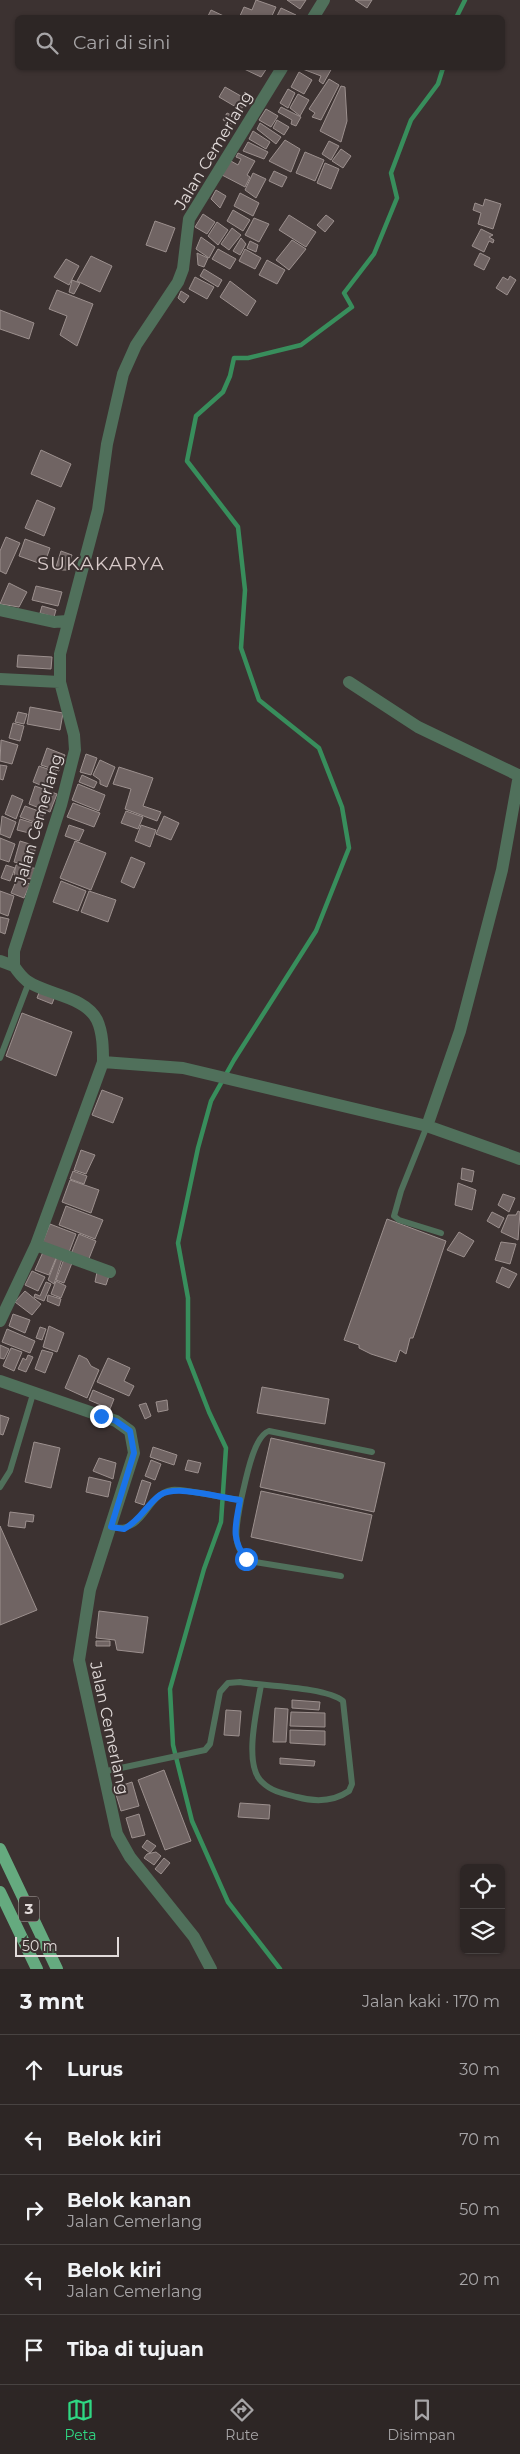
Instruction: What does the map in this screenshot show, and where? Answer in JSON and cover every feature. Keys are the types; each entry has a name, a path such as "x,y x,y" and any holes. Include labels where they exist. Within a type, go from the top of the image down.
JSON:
{"main road":[{"name":"3","path":"0,1849 57,1969"},
{"name":"3","path":"0,1892 37,1969"}],"street":[{"path":"315,15 324,0"},
{"name":"Jalan Cemerlang","path":"14,966 14,952 61,805 75,750 74,735 60,682 60,654 98,510 107,444 123,374 136,345 178,282 184,263 189,219 281,70"},
{"path":"0,610 54,622 67,622"},
{"path":"0,679 60,682"},
{"path":"349,682 418,727 520,776 502,870 460,1031 427,1126"},
{"path":"0,961 14,966 28,982 73,1001 88,1010 97,1020 102,1039 103,1062 36,1245 0,1322"},
{"path":"103,1062 183,1068 427,1126 520,1159"},
{"path":"36,1245 110,1272"},
{"name":"Jalan Cemerlang","path":"0,1381 33,1394 116,1421 130,1431 134,1453 90,1590 78,1660 117,1834 130,1857 194,1937 211,1969"}],"lane":[{"path":"0,1058 28,982"},
{"path":"427,1126 401,1190 394,1216 399,1220 441,1234"},
{"path":"0,1487 10,1471 33,1394"},
{"path":"341,1576 246,1559 239,1550 234,1536 240,1500 257,1441 264,1432 269,1431 372,1452"},
{"path":"111,1527 124,1529 136,1523 160,1495 173,1489 240,1500"},
{"path":"102,1772 205,1750 210,1744 220,1692 228,1683 240,1682 319,1692 337,1696 343,1702 352,1784 349,1792 332,1799 310,1800 271,1789 261,1782 252,1764 254,1728 260,1685"}],"building":[{"path":"256,0 276,7 272,15 240,15 244,7 252,10"},
{"path":"287,0 306,0 300,9"},
{"path":"355,0 372,0 367,8"},
{"path":"281,8 296,15 278,15"},
{"path":"211,10 222,15 208,15"},
{"path":"246,70 266,70 261,77"},
{"path":"305,70 331,70 323,84 319,81 321,76"},
{"path":"299,72 312,80 304,94 291,87"},
{"path":"329,79 339,85 321,120 312,117 315,113 309,109"},
{"path":"341,86 345,87 347,121 341,142 320,131"},
{"path":"225,87 246,99 241,110 219,97"},
{"path":"288,89 295,93 288,108 280,103"},
{"path":"298,94 309,100 300,116 290,108"},
{"path":"281,107 301,117 296,126 291,124 292,120 278,112"},
{"path":"266,109 278,116 271,127 259,120"},
{"path":"227,113 235,117 232,124 223,120"},
{"path":"277,120 289,127 284,135 273,128"},
{"path":"260,123 281,137 276,144 257,129"},
{"path":"253,131 270,142 266,149 249,139"},
{"path":"285,140 300,149 291,172 269,161"},
{"path":"329,141 339,146 331,160 322,154"},
{"path":"248,142 268,152 264,159 243,151"},
{"path":"341,149 351,156 343,168 332,161"},
{"path":"305,152 324,160 315,181 296,173"},
{"path":"238,153 255,161 247,175 250,177 245,187 222,175 229,160 238,165 241,159 236,157"},
{"path":"325,163 339,169 331,189 317,183"},
{"path":"274,171 287,177 282,187 269,181"},
{"path":"253,173 266,179 256,198 245,190"},
{"path":"216,190 226,196 220,208 211,199"},
{"path":"240,193 259,203 253,216 234,206"},
{"path":"485,199 501,204 493,229 478,224 481,213 473,210 475,203 483,206"},
{"path":"233,210 250,220 243,231 227,221"},
{"path":"203,214 215,222 207,234 195,227"},
{"path":"289,215 316,232 306,247 279,230"},
{"path":"326,215 334,221 325,232 317,225"},
{"path":"254,218 269,224 259,242 245,235"},
{"path":"155,221 175,228 166,252 146,245"},
{"path":"217,222 228,230 218,245 208,236"},
{"path":"232,228 241,235 229,250 221,244"},
{"path":"481,229 493,235 489,237 494,240 493,243 489,241 484,252 472,246"},
{"path":"201,237 215,247 209,258 196,249"},
{"path":"241,238 246,244 240,255 233,251"},
{"path":"292,240 306,249 289,270 276,260"},
{"path":"250,241 258,245 256,252 247,248"},
{"path":"218,249 236,259 230,269 212,259"},
{"path":"245,249 261,258 255,269 239,261"},
{"path":"197,253 208,258 204,267 198,265"},
{"path":"480,253 490,258 484,270 474,265"},
{"path":"91,256 112,266 100,292 77,281"},
{"path":"66,259 79,266 69,285 54,277"},
{"path":"267,260 285,270 277,284 259,275"},
{"path":"204,269 222,280 218,287 200,276"},
{"path":"510,276 516,280 507,295 496,288 503,277 508,280"},
{"path":"195,277 214,287 207,299 189,289"},
{"path":"72,280 80,283 74,294 69,292"},
{"path":"230,281 256,301 247,316 220,297"},
{"path":"57,290 93,304 77,346 60,335 67,316 49,309"},
{"path":"181,291 189,296 184,303 178,298"},
{"path":"0,310 34,323 29,339 0,329"},
{"path":"41,450 71,464 61,487 31,474"},
{"path":"37,500 55,508 44,536 25,528"},
{"path":"6,537 20,543 6,574 0,571 0,551"},
{"path":"25,539 50,548 44,565 19,556"},
{"path":"61,551 72,555 67,570 55,570"},
{"path":"9,583 27,592 19,607 0,604"},
{"path":"36,586 62,592 58,606 32,600"},
{"path":"42,606 56,610 54,617 40,613"},
{"path":"18,655 52,657 51,669 17,667"},
{"path":"30,707 63,713 60,730 27,724"},
{"path":"18,712 27,714 24,724 15,722"},
{"path":"13,723 24,726 20,741 9,738"},
{"path":"1,740 18,745 12,764 0,761"},
{"path":"47,748 65,755 59,771 41,765"},
{"path":"86,754 97,758 91,775 80,772"},
{"path":"100,760 115,767 107,787 100,784 100,780 93,775"},
{"path":"0,765 7,766 3,780 0,779"},
{"path":"39,766 56,772 50,789 33,782"},
{"path":"119,767 153,778 143,806 161,812 157,821 125,809 131,789 113,784"},
{"path":"82,775 97,782 94,788 79,782"},
{"path":"78,784 105,795 99,811 72,800"},
{"path":"35,786 57,794 50,812 29,804"},
{"path":"12,795 23,800 16,819 5,814"},
{"path":"73,803 100,813 94,827 67,817"},
{"path":"25,806 44,813 40,824 20,817"},
{"path":"126,811 143,817 138,829 121,823"},
{"path":"2,816 16,822 10,838 0,834"},
{"path":"164,816 179,823 171,840 156,834"},
{"path":"20,819 33,823 29,833 17,830"},
{"path":"69,825 84,830 79,841 65,836"},
{"path":"141,825 156,830 150,847 135,841"},
{"path":"0,838 15,844 9,862 0,859"},
{"path":"20,841 36,846 31,866 14,862"},
{"path":"75,841 106,853 91,890 60,878"},
{"path":"131,857 145,863 134,888 121,882"},
{"path":"6,865 15,868 10,881 1,878"},
{"path":"16,865 23,866 20,877 14,875"},
{"path":"24,866 38,869 36,880 21,877"},
{"path":"17,879 30,884 24,898 11,893"},
{"path":"61,881 86,891 78,911 53,902"},
{"path":"0,891 14,896 8,916 0,913"},
{"path":"89,891 116,900 108,922 81,912"},
{"path":"0,917 9,919 5,934 0,932"},
{"path":"40,990 55,996 52,1004 37,998"},
{"path":"22,1013 72,1032 56,1076 6,1056"},
{"path":"102,1090 123,1098 113,1123 92,1115"},
{"path":"81,1150 95,1155 86,1174 74,1170"},
{"path":"462,1168 474,1171 472,1182 461,1179"},
{"path":"73,1171 87,1176 84,1184 70,1179"},
{"path":"70,1180 99,1190 91,1213 62,1202"},
{"path":"458,1183 476,1190 472,1210 455,1205"},
{"path":"503,1194 515,1198 509,1212 498,1205"},
{"path":"66,1206 103,1220 95,1239 59,1225"},
{"path":"518,1211 520,1212 518,1240 501,1232 508,1215 516,1215"},
{"path":"492,1212 504,1218 499,1228 487,1221"},
{"path":"387,1219 446,1241 413,1338 410,1338 406,1354 400,1350 396,1362 371,1354 359,1348 359,1345 344,1340"},
{"path":"50,1224 76,1234 68,1255 42,1244"},
{"path":"459,1232 474,1241 464,1257 447,1250"},
{"path":"79,1234 96,1241 88,1261 71,1254"},
{"path":"501,1242 516,1244 510,1264 495,1260"},
{"path":"43,1252 56,1258 49,1275 35,1270"},
{"path":"57,1257 62,1259 54,1284 48,1280"},
{"path":"64,1259 72,1263 64,1283 56,1280"},
{"path":"502,1267 517,1274 509,1288 496,1282"},
{"path":"32,1271 45,1277 38,1291 25,1285"},
{"path":"97,1272 109,1276 106,1285 95,1282"},
{"path":"56,1281 66,1286 61,1298 51,1294"},
{"path":"46,1282 51,1284 44,1301 34,1297 35,1294 40,1296"},
{"path":"25,1291 41,1304 32,1315 15,1302"},
{"path":"48,1295 61,1299 59,1306 47,1301"},
{"path":"13,1314 30,1320 25,1333 9,1326"},
{"path":"49,1326 64,1333 57,1352 43,1347"},
{"path":"40,1327 46,1329 42,1340 36,1338"},
{"path":"7,1329 35,1341 30,1353 2,1342"},
{"path":"0,1345 9,1349 4,1359 0,1358"},
{"path":"11,1348 22,1352 14,1371 3,1366"},
{"path":"42,1350 53,1353 45,1373 35,1369"},
{"path":"28,1355 33,1357 26,1372 18,1369 23,1358 26,1360"},
{"path":"79,1355 87,1359 91,1366 99,1370 87,1398 65,1388"},
{"path":"108,1358 130,1368 124,1381 134,1386 129,1396 97,1382"},
{"path":"262,1387 329,1399 325,1424 257,1413"},
{"path":"93,1390 114,1399 110,1409 89,1400"},
{"path":"167,1400 168,1410 158,1412 156,1402"},
{"path":"146,1403 151,1416 145,1419 139,1405"},
{"path":"0,1415 9,1418 3,1435 0,1434"},
{"path":"271,1438 385,1463 374,1512 260,1487"},
{"path":"34,1442 60,1448 51,1488 25,1482"},
{"path":"153,1447 177,1455 174,1465 150,1457"},
{"path":"99,1458 116,1463 113,1479 93,1471"},
{"path":"151,1460 161,1464 155,1480 145,1476"},
{"path":"188,1460 201,1463 198,1473 185,1470"},
{"path":"89,1477 111,1482 108,1497 86,1492"},
{"path":"142,1480 151,1483 144,1505 135,1502"},
{"path":"261,1491 372,1515 362,1561 251,1537"},
{"path":"10,1512 34,1515 33,1522 26,1521 25,1528 8,1526"},
{"path":"0,1526 37,1610 0,1625"},
{"path":"99,1611 148,1617 143,1653 117,1650 115,1640 96,1638"},
{"path":"96,1641 110,1641 110,1646 96,1646"},
{"path":"292,1700 320,1702 319,1710 292,1708"},
{"path":"275,1708 288,1709 286,1742 273,1742"},
{"path":"226,1710 241,1711 239,1736 224,1735"},
{"path":"291,1712 325,1713 325,1727 290,1726"},
{"path":"290,1730 325,1731 325,1745 290,1743"},
{"path":"280,1758 315,1761 314,1766 280,1764"},
{"path":"164,1770 191,1841 165,1850 138,1780"},
{"path":"132,1782 139,1806 121,1811 114,1788"},
{"path":"240,1803 270,1805 269,1819 238,1817"},
{"path":"139,1814 145,1835 132,1838 126,1818"},
{"path":"147,1840 156,1846 150,1853 142,1847"},
{"path":"156,1852 161,1856 154,1865 144,1858 147,1854"},
{"path":"164,1858 170,1863 161,1874 155,1869"}],"waterway":[{"path":"458,15 465,0"},
{"path":"280,1969 228,1902 192,1821 173,1745 170,1689 204,1569 221,1522 226,1448 209,1412 188,1358 188,1298 178,1243 198,1148 211,1101 234,1060 316,931 349,848 342,807 319,748 259,700 241,648 245,590 238,527 187,461 196,416 223,392 230,376 234,358 248,358 301,345 352,307 344,293 374,254 397,198 391,173 411,120 438,84 442,70"}],"district":[{"name":"SUKAKARYA","path":"101,563"}],"route":[{"path":"101,1416 116,1421 130,1431 134,1453 123,1494 111,1527 124,1529 136,1523 160,1495 173,1489 240,1500 234,1536 239,1550 246,1559"}]}
